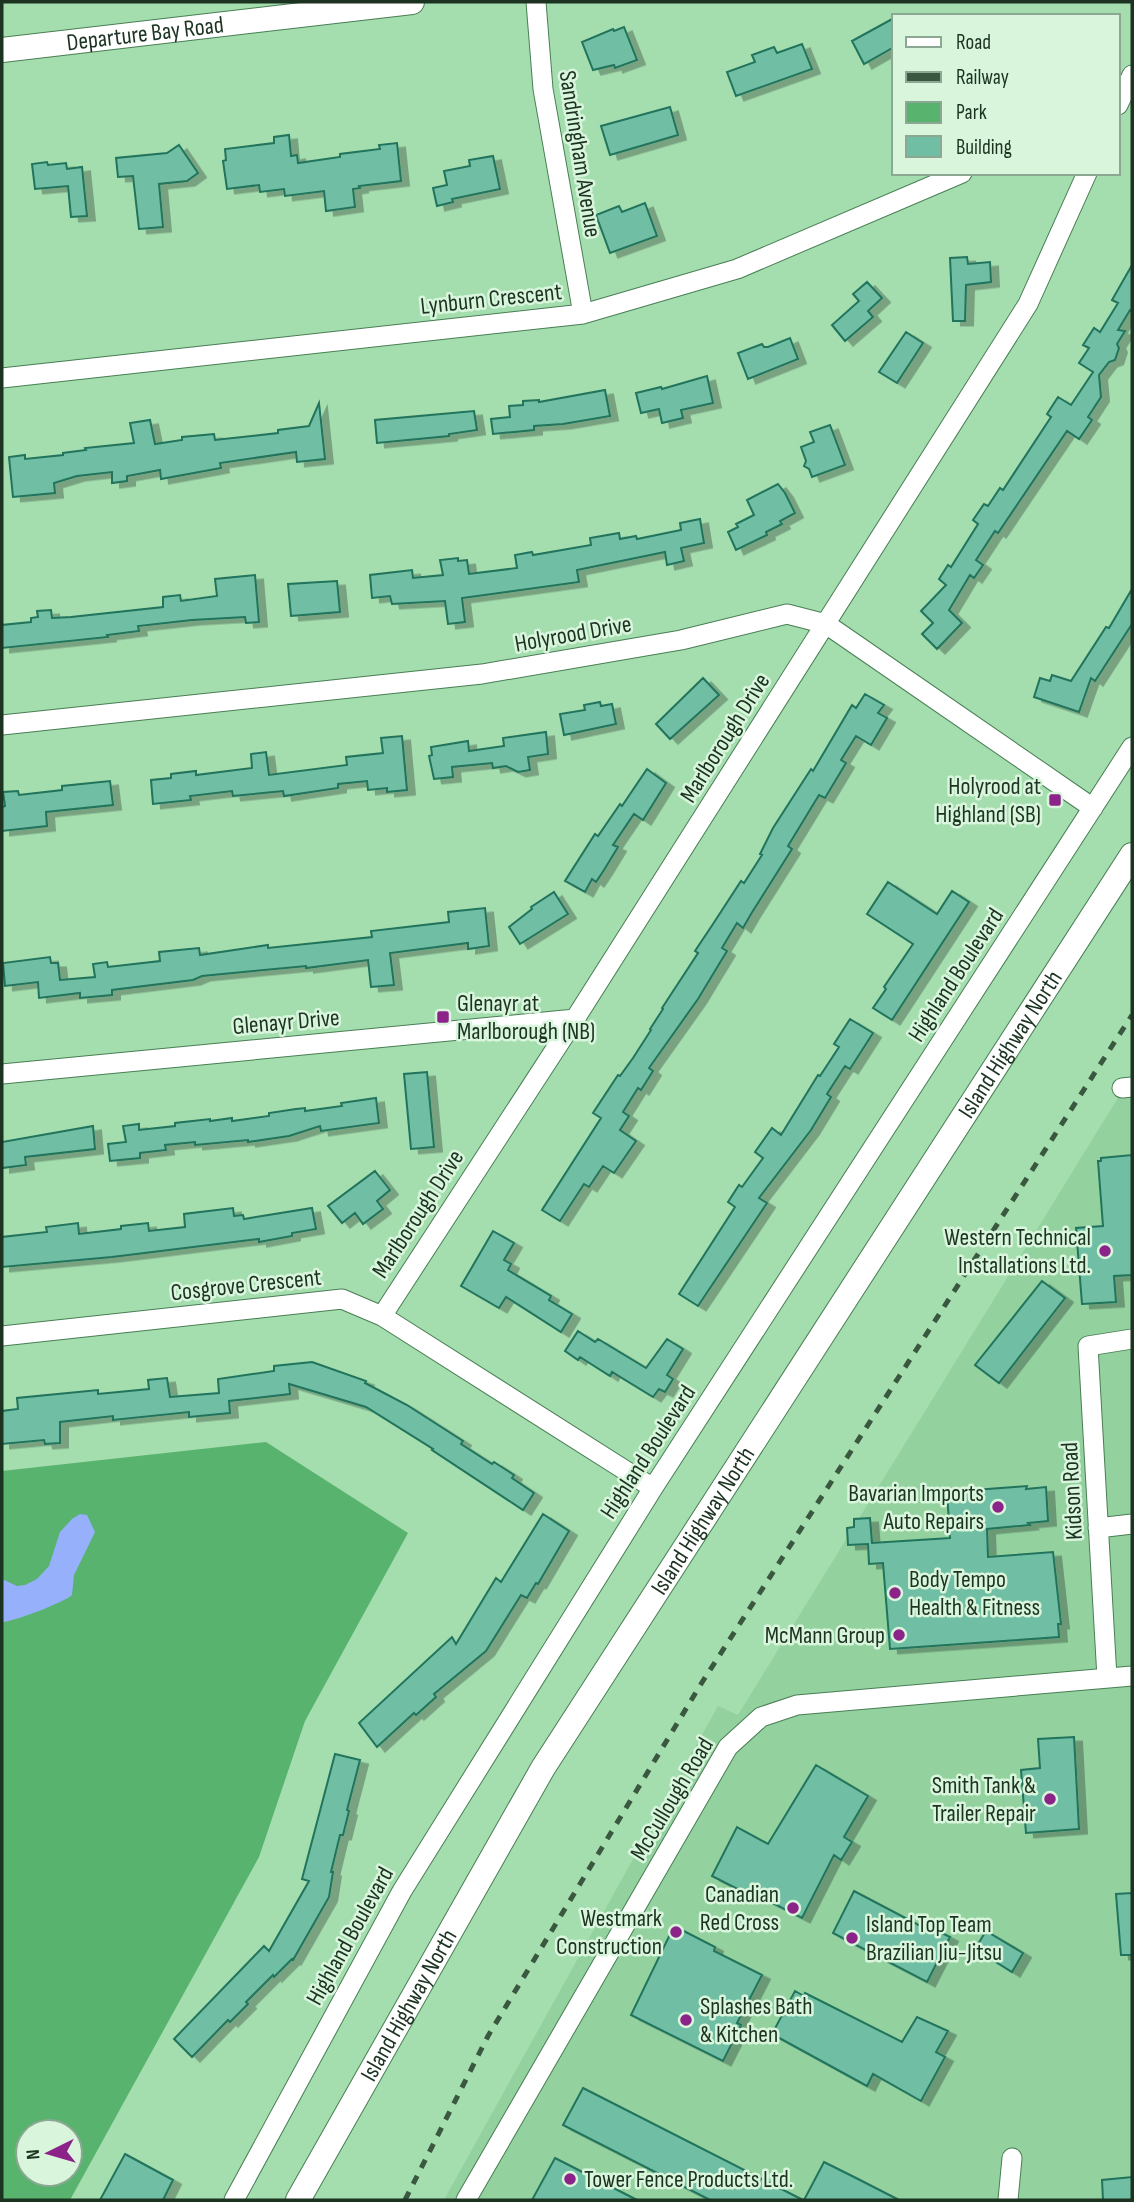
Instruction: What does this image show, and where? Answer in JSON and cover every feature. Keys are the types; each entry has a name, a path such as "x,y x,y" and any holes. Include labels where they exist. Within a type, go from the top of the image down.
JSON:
{"main road":[{"name":"Departure Bay Road","path":"2,50 412,2"},
{"name":"Island Highway North","path":"298,2200 543,1768 1132,855"}],"street":[{"name":"Sandringham Avenue","path":"536,2 543,89 583,314"},
{"path":"1120,101 1132,75"},
{"name":"Lynburn Crescent","path":"2,378 583,314 737,269 957,175"},
{"name":"Marlborough Drive","path":"382,1316 575,1019 1028,304 1086,175"},
{"name":"Holyrood Drive","path":"2,725 482,674 681,640 787,614 826,624 1093,808"},
{"name":"Highland Boulevard","path":"234,2200 402,1891 653,1488 1132,747"},
{"name":"Glenayr Drive","path":"2,1074 575,1019"},
{"name":"Cosgrove Crescent","path":"2,1336 342,1300 382,1316 653,1488"},
{"name":"Kidson Road","path":"1107,1678 1088,1346 1132,1339"},
{"path":"1098,1528 1132,1524"},
{"name":"McCullough Road","path":"466,2200 728,1747 761,1717 797,1705 1132,1676"},
{"path":"1008,2200 1012,2158"}],"shaded area":[{"path":"1132,1075 1132,2200 444,2200 718,1706 738,1715"}],"green space":[{"path":"266,1442 408,1533 305,1721 259,1857 84,2175 84,2118 14,2118 14,2188 77,2188 70,2200 2,2200 2,1471"}],"water":[{"path":"80,1514 87,1515 95,1532 74,1575 72,1595 38,1611 2,1622 2,1579 17,1586 37,1579 49,1566 60,1532"}],"building":[{"path":"892,19 892,48 864,64 852,41"},
{"path":"624,27 637,60 615,68 614,65 593,70 582,42"},
{"path":"802,44 812,69 736,96 727,72 755,62 752,55 774,47 777,53"},
{"path":"670,107 678,135 610,155 601,126"},
{"path":"289,135 291,156 297,155 298,163 380,149 379,145 397,143 401,181 359,186 360,188 353,189 355,207 326,211 324,191 285,196 284,189 260,192 259,185 227,189 223,161 226,160 225,149 274,143 274,137"},
{"path":"179,145 198,173 187,181 159,184 163,227 139,229 133,176 118,177 116,158 167,153"},
{"path":"493,156 500,189 452,199 453,202 437,206 433,188 447,185 444,171 470,166 469,160"},
{"path":"47,162 48,165 66,163 67,169 82,167 87,216 71,217 68,186 35,189 32,164"},
{"path":"645,203 657,236 610,253 596,215 619,206 622,212"},
{"path":"967,257 968,264 990,262 991,282 966,285 965,321 953,321 950,258"},
{"path":"1132,265 1132,312 1130,310 1118,330 1125,331 1117,344 1119,348 1115,360 1109,362 1099,375 1101,397 1088,417 1092,420 1079,439 1067,431 998,533 995,531 976,560 983,565 974,578 970,575 949,610 962,623 937,649 922,634 933,623 921,611 946,585 939,579 948,565 951,567 978,524 973,520 984,504 988,506 1000,488 1003,490 1051,417 1047,414 1058,397 1071,405 1093,372 1079,363 1089,348 1083,345 1094,328 1100,332 1118,303 1112,300"},
{"path":"867,282 882,298 868,311 873,317 845,341 832,325 859,301 853,294"},
{"path":"906,332 923,343 897,383 879,372"},
{"path":"790,338 798,359 748,379 738,353 762,344 768,347"},
{"path":"707,376 713,403 681,410 683,418 662,423 659,409 641,413 636,393 661,387 662,389"},
{"path":"605,390 610,416 534,426 534,430 493,434 491,419 510,417 509,406 523,405 523,401 539,402"},
{"path":"319,403 325,459 297,462 296,452 220,463 221,468 161,479 160,470 127,476 127,481 112,483 112,472 77,476 54,483 55,493 13,497 9,457 25,455 25,459 63,455 86,450 85,448 134,443 130,423 150,420 155,444 182,440 182,437 214,434 215,440 278,433 278,430 309,426"},
{"path":"474,411 477,430 449,436 377,443 375,420"},
{"path":"830,425 845,465 812,477 809,469 804,466 806,461 801,447 814,442 810,432"},
{"path":"778,484 795,513 766,532 767,535 736,550 728,532 738,527 736,524 754,515 747,500"},
{"path":"700,519 704,543 681,548 684,561 667,565 665,552 577,570 579,582 462,598 465,622 448,624 445,601 392,604 390,596 372,598 370,575 412,570 413,578 443,575 440,560 458,558 458,561 467,560 469,574 517,568 515,555 532,552 533,555 591,545 590,538 619,533 620,539 636,536 637,539 681,530 680,523"},
{"path":"255,575 259,622 246,623 245,617 192,620 138,626 139,631 107,635 108,637 2,648 2,625 31,622 31,618 38,617 37,611 51,610 52,618 163,607 163,597 180,595 181,601 217,596 215,579"},
{"path":"337,581 340,612 291,616 288,584"},
{"path":"1132,589 1132,624 1095,681 1091,678 1079,712 1034,697 1040,678 1050,681 1052,675 1071,681 1106,627 1109,628"},
{"path":"703,678 719,695 670,739 656,724"},
{"path":"865,694 884,705 878,713 887,718 871,745 856,736 841,760 846,763 825,798 819,795 788,846 792,849 743,928 737,923 722,948 727,951 698,999 649,1068 653,1071 623,1112 629,1116 620,1130 636,1141 614,1173 603,1166 589,1187 584,1184 560,1221 542,1210 601,1118 593,1113 651,1030 698,953 695,951 741,881 744,883 762,855 760,854 773,828 811,769 813,771 852,705 856,708"},
{"path":"600,702 601,706 612,704 616,724 564,735 560,714 585,710 584,705"},
{"path":"546,732 548,754 528,757 530,770 518,772 506,766 493,768 492,763 452,767 453,777 434,779 429,756 432,755 431,747 468,741 469,751 504,746 503,738"},
{"path":"402,736 407,790 368,790 367,781 338,784 338,788 284,796 283,791 233,796 232,791 190,796 191,800 153,804 151,780 171,778 171,774 196,771 196,775 252,768 251,754 266,752 269,775 347,765 346,757 383,753 381,738"},
{"path":"647,769 666,783 643,820 634,814 613,845 618,847 604,870 596,882 592,879 585,892 565,881 595,834 598,836 620,804 622,806"},
{"path":"110,781 113,805 46,812 47,826 2,831 2,807 5,806 3,792 18,791 19,795 62,790 62,786"},
{"path":"888,882 937,914 952,891 969,902 892,1020 873,1008 913,944 867,914"},
{"path":"554,892 568,914 520,944 509,927 532,909 531,907"},
{"path":"485,908 489,946 468,949 468,943 390,953 394,985 371,987 368,960 202,976 193,980 112,990 112,995 80,998 80,993 39,998 38,982 5,986 3,963 50,957 51,963 58,963 60,980 95,977 93,964 107,962 108,967 160,961 159,952 199,948 200,955 268,945 268,948 372,937 371,931 449,922 448,912"},
{"path":"850,1019 873,1033 850,1069 845,1066 827,1094 831,1097 811,1130 759,1198 767,1203 698,1306 679,1294 735,1207 728,1202 763,1158 755,1152 772,1128 781,1135 818,1075 820,1076 839,1047 834,1044"},
{"path":"427,1072 434,1147 411,1149 404,1074"},
{"path":"376,1098 379,1123 321,1131 320,1126 289,1136 248,1142 165,1145 166,1150 140,1153 140,1158 110,1161 108,1144 126,1142 123,1126 139,1124 139,1130 210,1119 232,1118 232,1121 296,1109 305,1108 305,1111 342,1106 341,1103"},
{"path":"93,1126 95,1149 25,1157 26,1165 2,1168 2,1142"},
{"name":"Western Technical Installations Ltd.","path":"1132,1155 1132,1275 1114,1276 1116,1302 1082,1304 1076,1228 1103,1226 1098,1161 1101,1161 1101,1158"},
{"path":"375,1171 390,1190 377,1201 383,1209 363,1224 355,1213 342,1223 328,1206"},
{"path":"233,1208 234,1216 243,1215 244,1219 312,1208 316,1229 259,1242 259,1239 2,1267 2,1237 47,1232 46,1227 78,1223 79,1234 148,1223 149,1231 185,1227 184,1214"},
{"path":"493,1231 514,1243 504,1260 511,1264 508,1270 551,1296 549,1300 572,1314 561,1332 506,1297 499,1308 461,1286"},
{"path":"1042,1281 1065,1298 999,1383 975,1365"},
{"path":"578,1331 595,1342 598,1339 646,1368 667,1339 683,1349 667,1375 673,1379 665,1392 659,1389 653,1397 612,1372 610,1376 565,1351"},
{"path":"312,1362 366,1381 365,1383 407,1405 463,1441 461,1444 514,1475 512,1478 534,1493 523,1510 366,1407 289,1384 290,1394 229,1401 230,1413 189,1417 189,1412 113,1420 113,1416 60,1422 60,1443 45,1444 44,1440 2,1444 2,1411 18,1409 17,1398 98,1390 98,1394 149,1389 148,1380 167,1378 170,1397 219,1393 218,1379 274,1371 274,1366"},
{"path":"1027,1486 1026,1489 1046,1487 1048,1521 987,1529 988,1557 1053,1552 1061,1624 1058,1624 1059,1637 890,1649 883,1563 869,1564 868,1544 848,1545 847,1528 854,1527 854,1519 870,1518 872,1543 950,1538 947,1492"},
{"path":"543,1514 569,1531 538,1584 536,1583 527,1598 521,1595 486,1651 377,1747 359,1723 452,1637 456,1644 496,1578 501,1582"},
{"name":"Smith Tank & Trailer Repair","path":"1074,1737 1079,1829 1026,1833 1021,1770 1040,1768 1038,1739"},
{"path":"335,1754 360,1760 343,1835 340,1835 331,1872 329,1897 293,1960 274,1977 273,1975 246,2002 248,2004 230,2022 228,2020 192,2057 174,2039 264,1946 269,1951 309,1881 302,1879"},
{"path":"816,1765 868,1796 844,1837 852,1842 841,1860 834,1855 802,1918 712,1876 737,1827 768,1844"},
{"path":"854,1891 928,1930 930,1927 950,1937 927,1982 833,1933"},
{"path":"1132,1893 1132,1955 1121,1955 1116,1894"},
{"path":"674,1926 715,1947 714,1951 762,1975 737,2023 741,2025 723,2061 631,2015"},
{"path":"986,1931 1023,1953 1012,1972 975,1949"},
{"path":"795,1991 804,1996 805,1993 902,2042 917,2017 948,2031 936,2052 945,2057 921,2101 873,2074 867,2086 772,2034"},
{"path":"583,2088 803,2200 710,2200 563,2125"},
{"path":"125,2154 173,2180 163,2200 100,2200"},
{"name":"Tower Fence Products Ltd.","path":"555,2158 637,2200 532,2200"},
{"path":"824,2162 856,2178 899,2200 804,2200"},
{"path":"1132,2177 1132,2200 1103,2200 1102,2180"}],"railway":[{"path":"405,2200 488,2036 701,1684 1132,1015"}],"place":[{"name":"Holyrood at Highland (SB)","path":"1055,800"},
{"name":"Glenayr at Marlborough (NB)","path":"443,1017"},
{"name":"Western Technical Installations Ltd.","path":"1105,1251"},
{"name":"Bavarian Imports Auto Repairs","path":"998,1507"},
{"name":"Body Tempo Health & Fitness","path":"895,1593"},
{"name":"McMann Group","path":"899,1635"},
{"name":"Smith Tank & Trailer Repair","path":"1050,1799"},
{"name":"Canadian Red Cross","path":"793,1908"},
{"name":"Westmark Construction","path":"676,1932"},
{"name":"Island Top Team Brazilian Jiu-Jitsu","path":"852,1938"},
{"name":"Splashes Bath & Kitchen","path":"686,2020"},
{"name":"Tower Fence Products Ltd.","path":"570,2179"}]}
